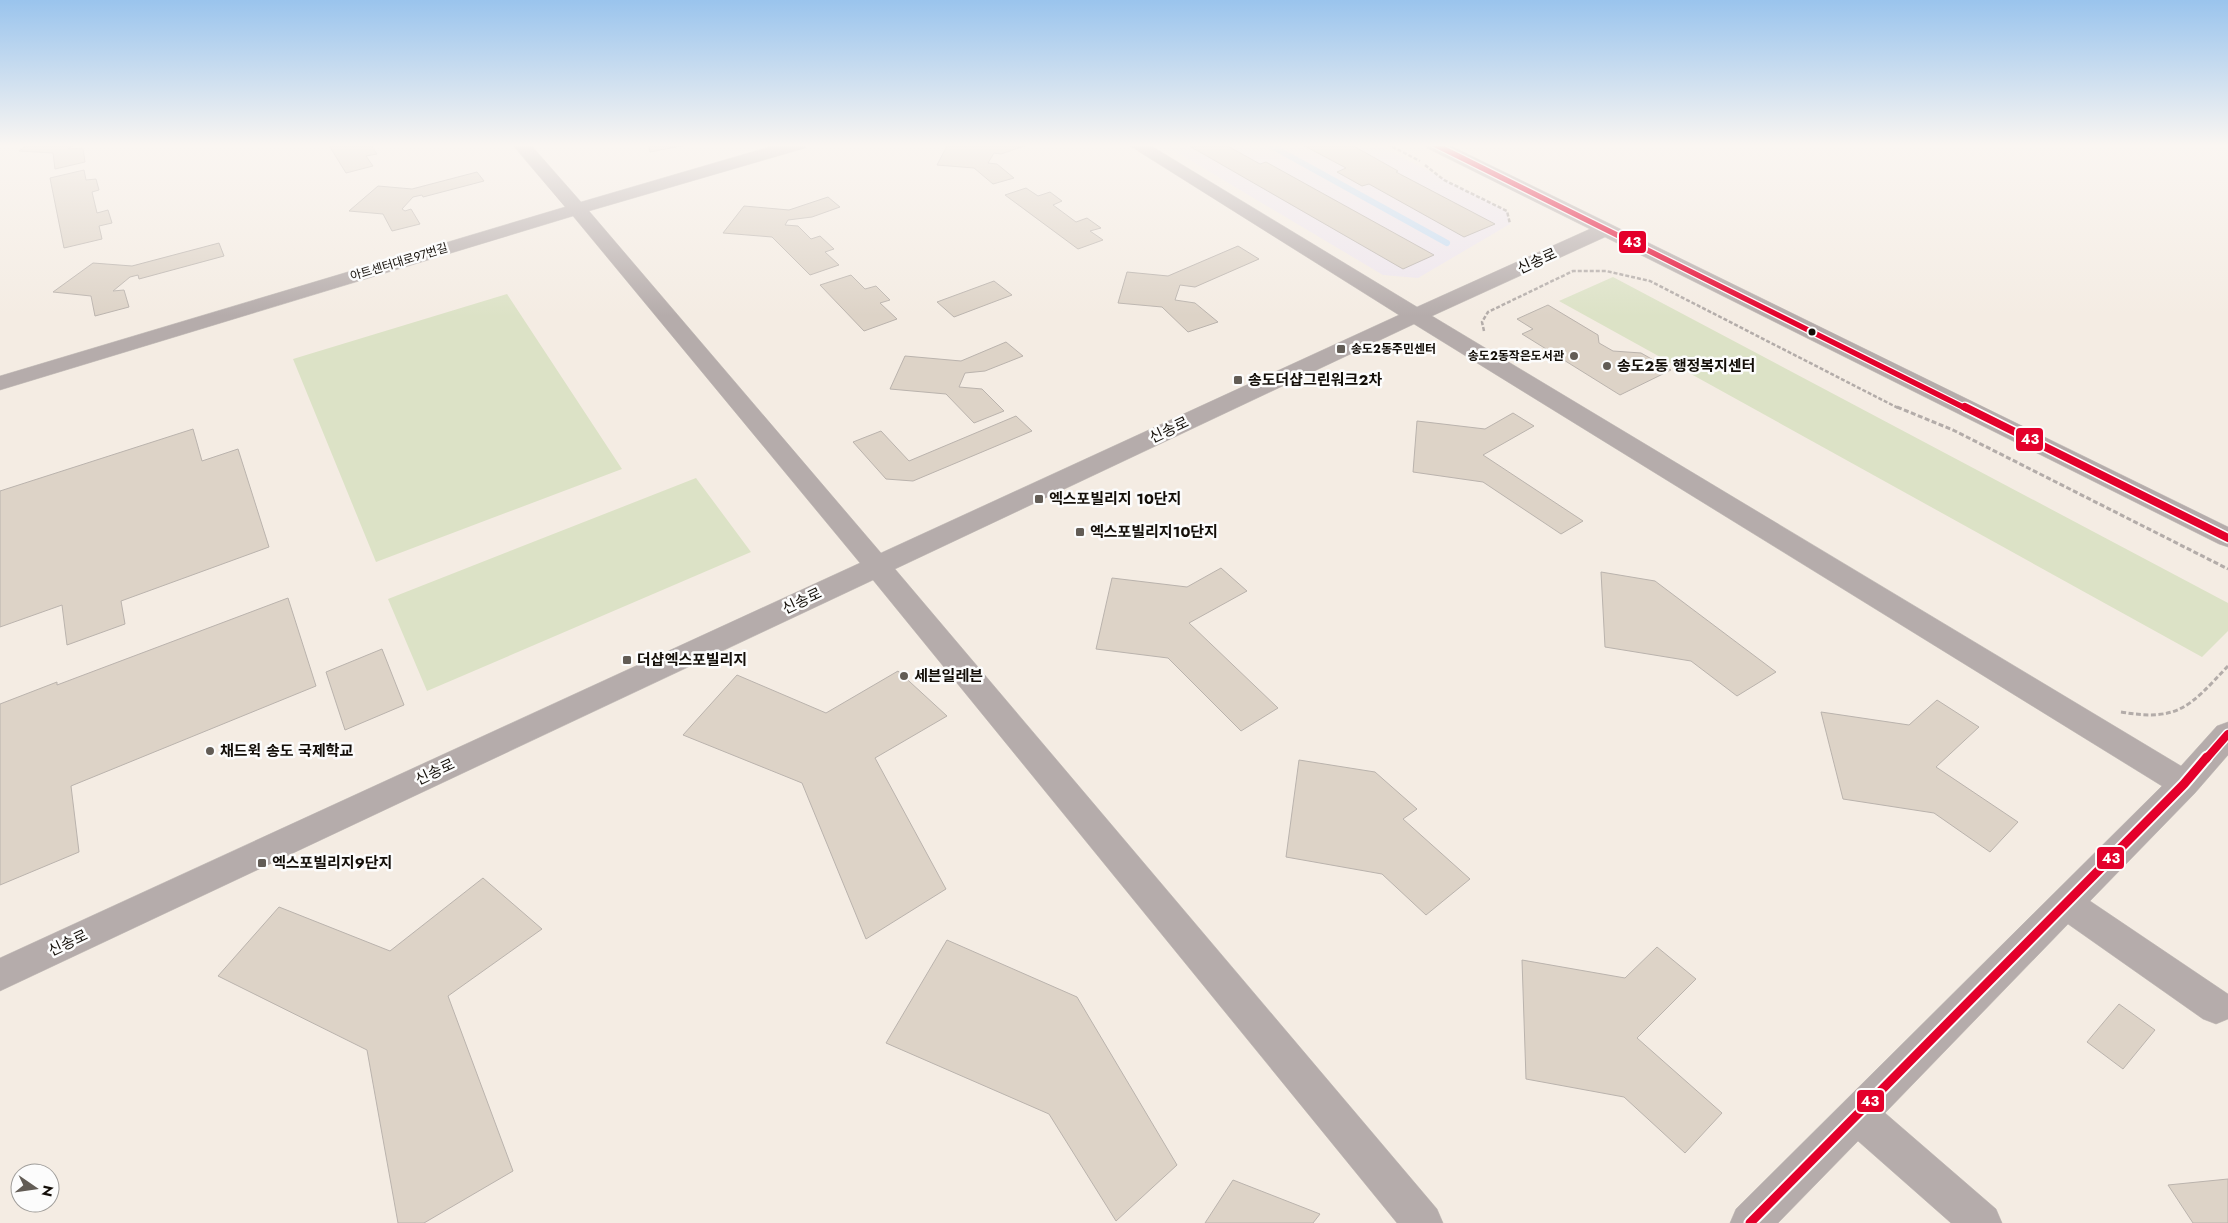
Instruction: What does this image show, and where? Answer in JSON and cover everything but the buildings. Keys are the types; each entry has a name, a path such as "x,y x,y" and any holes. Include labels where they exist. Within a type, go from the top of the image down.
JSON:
{"street":[{"path":"569,201 877,566 1424,1223"},
{"name":"아트센터대로97번길","path":"0,383 603,201"},
{"path":"1228,201 2184,784"},
{"path":"1548,201 2228,538"},
{"name":"신송로","path":"0,975 1414,316 1606,230"},
{"path":"1750,1223 2184,784 2228,734"},
{"path":"2066,903 2216,1007"},
{"path":"1857,1116 1982,1223"}],"path":[{"path":"1487,201 1507,211 1510,224"},
{"path":"1486,338 1482,322 1488,312 1573,271 1606,271 1636,276 1650,281 1891,405 1953,430 2228,569"},
{"path":"2113,710 2155,717 2173,714 2187,708 2228,666"}],"shaded area":[{"path":"1259,201 1488,201 1507,211 1510,224 1418,278 1383,275"}],"green space":[{"path":"1613,277 2228,603 2228,631 2202,657 1559,301"},
{"path":"507,294 622,469 376,562 293,359"},
{"path":"696,478 751,552 427,691 388,599"}],"waterway":[{"path":"1371,201 1447,243"}],"transit line":[{"name":"43","path":"1549,201 2228,538"},
{"name":"43","path":"1750,1223 2184,784 2228,734"}],"place":[{"name":"송도2동주민센터","path":"1341,349"},
{"name":"송도2동작은도서관","path":"1574,356"},
{"name":"송도2동 행정복지센터","path":"1607,366"},
{"name":"송도더샵그린워크2차","path":"1238,380"},
{"name":"엑스포빌리지 10단지","path":"1039,499"},
{"name":"엑스포빌리지10단지","path":"1080,532"},
{"name":"더샵엑스포빌리지","path":"627,660"},
{"name":"세븐일레븐","path":"904,676"},
{"name":"채드윅 송도 국제학교","path":"210,751"},
{"name":"엑스포빌리지9단지","path":"262,863"}]}
